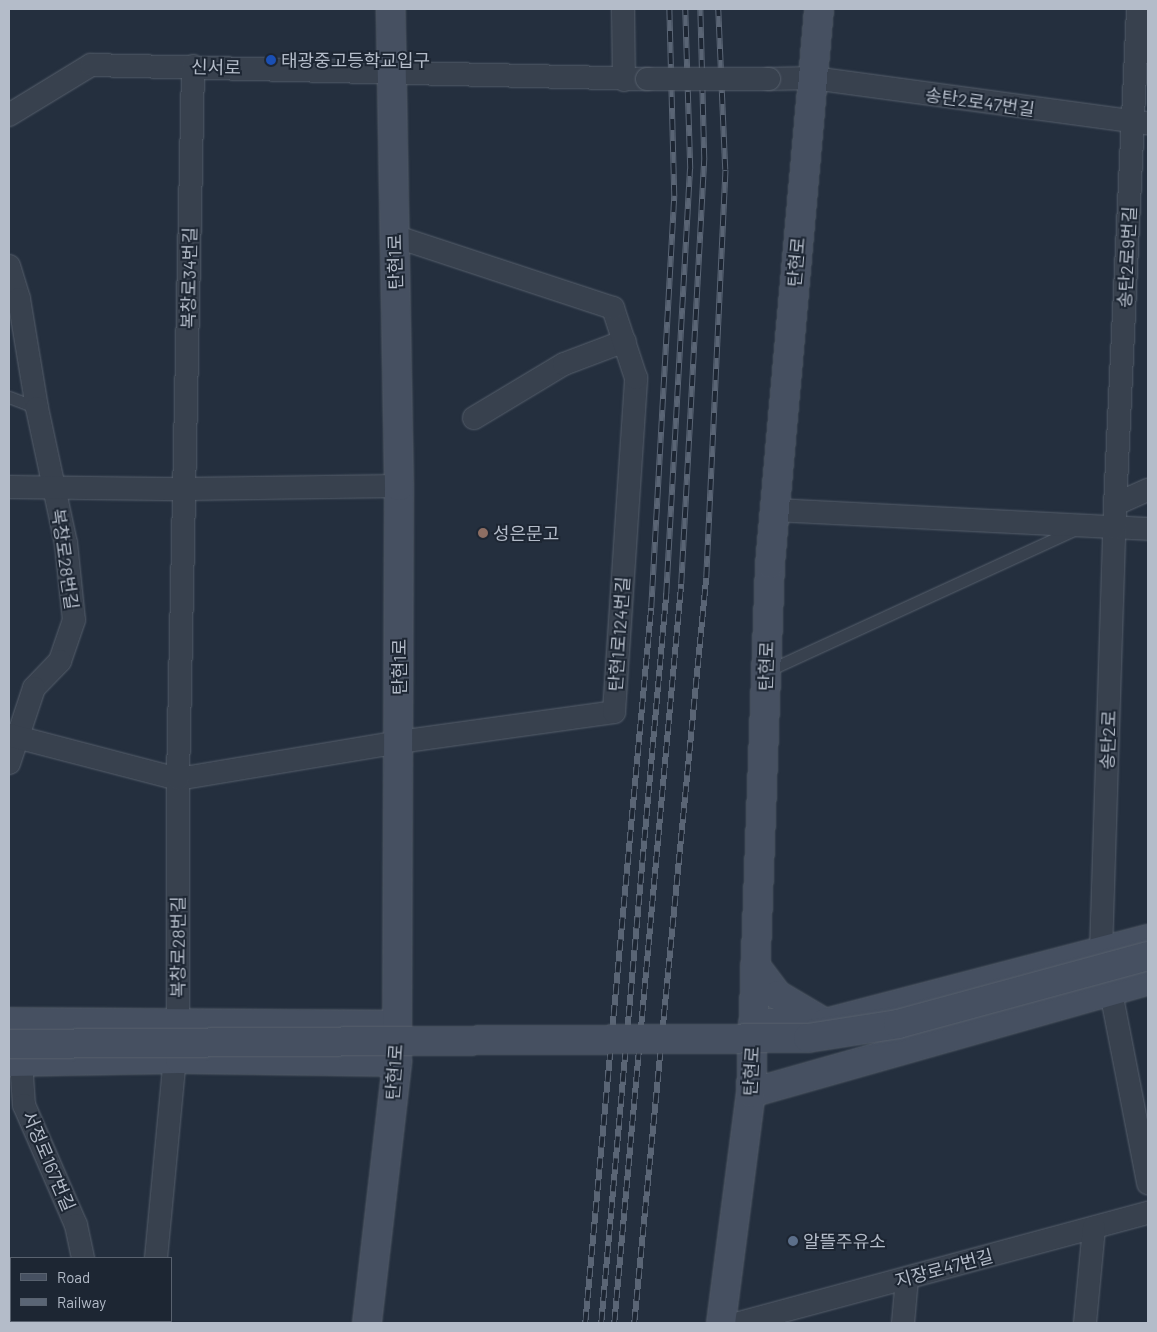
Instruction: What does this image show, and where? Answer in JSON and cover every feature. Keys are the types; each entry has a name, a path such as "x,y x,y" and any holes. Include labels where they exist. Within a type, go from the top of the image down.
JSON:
{"street":[{"name":"탄현1로","path":"367,1323 397,1062 399,486 391,72 392,9"},
{"path":"623,9 624,80"},
{"name":"탄현로","path":"721,1323 751,1093 766,672 775,510 819,9"},
{"name":"송탄2로9번길","path":"1114,528 1140,123 1138,9"},
{"name":"신서로","path":"9,116 91,66 192,66 624,80 812,78"},
{"name":"복창로34번길","path":"178,779 192,66"},
{"name":"송탄2로47번길","path":"812,78 1140,123"},
{"name":"탄현1로124번길","path":"394,236 613,308 636,378 614,712 399,742"},
{"path":"9,266 20,299 37,408 54,487"},
{"path":"474,418 564,364 625,340"},
{"path":"9,487 185,489 399,486"},
{"name":"복창로28번길","path":"9,763 14,735 34,688 60,661 74,620 72,581 54,487"},
{"path":"1116,504 1148,490"},
{"path":"775,510 1076,528 1148,530"},
{"name":"송탄2로","path":"1101,952 1114,528"},
{"path":"14,735 178,779 399,742"},
{"name":"복창로28번길","path":"156,1257 178,1024 178,779"},
{"path":"753,1023 826,1023 1148,939"},
{"path":"13,1056 808,1038 898,1024 1148,956"},
{"path":"756,965 778,994 826,1023"},
{"path":"751,1093 1148,981"},
{"path":"1111,992 1148,1183"},
{"path":"9,1022 396,1025"},
{"path":"13,1056 397,1062"},
{"name":"서정로167번길","path":"13,1056 24,1105 76,1225 83,1257"},
{"name":"지장로47번길","path":"739,1323 1148,1213"},
{"path":"1085,1323 1094,1228"},
{"path":"903,1323 907,1278"}],"lane":[{"path":"9,397 37,408"},
{"path":"766,672 1076,528"}],"railway":[{"path":"585,1323 651,608 674,196 669,9"},
{"path":"601,1323 666,594 690,169 685,9"},
{"path":"614,1323 681,584 704,159 700,9"},
{"path":"634,1323 706,578 725,170 718,9"}],"place":[{"name":"태광중고등학교입구","path":"271,60"},
{"name":"성은문고","path":"483,533"},
{"name":"알뜰주유소","path":"793,1241"}]}
